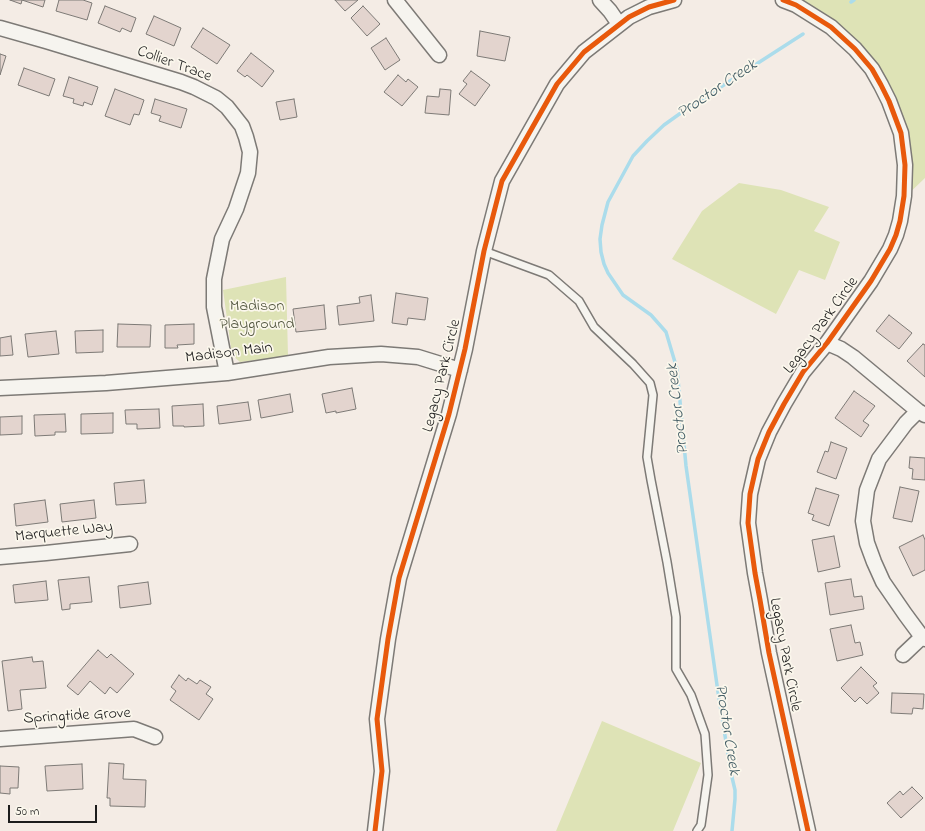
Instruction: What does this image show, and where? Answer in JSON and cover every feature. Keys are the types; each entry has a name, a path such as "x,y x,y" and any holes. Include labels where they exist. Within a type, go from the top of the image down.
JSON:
{"street":[{"path":"395,0 439,55"},
{"path":"600,0 619,24"},
{"name":"Legacy Park Circle","path":"375,831 382,771 377,719 388,639 399,578 449,414 465,349 484,251 502,181 557,84 584,52 629,17 648,7 674,0"},
{"name":"Legacy Park Circle","path":"784,0 796,5 831,27 855,49 872,69 892,108 901,133 905,165 904,196 900,221 890,249 871,281 827,343 803,372 784,404 769,432 758,459 750,494 748,523 754,573 769,653 808,831"},
{"name":"Collier Trace","path":"0,28 54,43 194,87 216,98 227,107 242,126 250,152 248,173 236,209 222,239 214,279 214,308 227,373"},
{"path":"827,343 841,349 853,357 921,413 906,423 879,459 867,490 863,521 867,543 883,582 923,638 903,655"},
{"name":"Madison Main","path":"0,388 106,383 227,373 329,357 381,354 418,357 460,370"},
{"name":"Marquette Way","path":"0,557 130,544"},
{"name":"Springtide Grove","path":"0,739 134,729 155,737"}],"lane":[{"path":"484,251 549,275 579,301 594,326 650,383 653,394 647,457 676,617 676,670 691,695 705,734 708,775 701,825 697,831"}],"green space":[{"path":"798,0 925,0 925,178 901,201 907,141 885,86"},
{"path":"739,183 781,190 829,207 814,231 840,242 825,280 799,270 776,314 672,259 702,211"},
{"name":"Madison Playground","path":"286,277 288,356 240,362 232,355 223,290"},
{"path":"602,721 701,763 673,831 556,831"}],"building":[{"path":"10,0 22,0 21,4"},
{"path":"22,0 45,0 43,7"},
{"path":"59,0 83,0 92,3 87,20 56,11"},
{"path":"335,0 358,0 345,11"},
{"path":"105,6 136,18 131,32 122,28 120,32 98,23"},
{"path":"363,6 380,24 367,36 351,18"},
{"path":"154,16 181,28 174,46 146,34"},
{"path":"203,28 230,45 217,64 191,47"},
{"path":"480,31 510,37 505,61 477,56"},
{"path":"386,38 400,60 385,70 371,48"},
{"path":"251,53 274,71 262,87 247,75 245,77 237,71"},
{"path":"0,54 6,56 0,75"},
{"path":"24,68 55,79 49,96 18,85"},
{"path":"471,71 490,85 475,106 459,94 467,84 463,81"},
{"path":"398,75 406,82 408,79 418,87 402,106 384,92"},
{"path":"69,77 98,87 92,105 84,102 83,106 73,103 74,99 63,96"},
{"path":"115,89 144,100 139,115 134,114 130,125 105,116"},
{"path":"440,89 451,90 449,115 425,113 427,96 439,97"},
{"path":"155,99 187,109 181,128 159,121 161,116 151,113"},
{"path":"294,99 297,117 280,120 276,102"},
{"path":"396,293 428,298 425,320 408,318 407,325 392,323"},
{"path":"371,295 374,321 339,325 337,306 360,303 359,297"},
{"path":"324,305 326,329 296,332 293,309"},
{"path":"889,315 912,333 899,349 876,331"},
{"path":"118,324 151,325 150,347 117,347"},
{"path":"194,324 194,344 177,345 178,348 165,348 165,325"},
{"path":"103,330 103,352 76,353 75,331"},
{"path":"56,331 59,354 28,357 25,334"},
{"path":"11,336 13,355 0,356 0,338"},
{"path":"923,344 925,345 925,377 907,361"},
{"path":"352,388 356,409 336,413 336,411 326,413 322,394"},
{"path":"854,391 875,406 863,421 869,425 861,437 835,418"},
{"path":"290,394 293,412 261,418 258,400"},
{"path":"248,402 251,420 219,424 217,406"},
{"path":"203,404 204,426 173,426 172,406"},
{"path":"159,409 160,428 137,429 137,424 126,424 125,410"},
{"path":"113,413 113,433 81,434 81,414"},
{"path":"65,414 66,432 55,432 55,435 35,436 34,415"},
{"path":"22,416 22,434 0,435 0,417"},
{"path":"831,442 847,448 836,479 817,472 825,451 828,452"},
{"path":"910,457 925,458 925,480 912,479 913,469 909,468"},
{"path":"144,480 146,503 116,505 114,483"},
{"path":"900,487 919,491 912,522 893,518"},
{"path":"816,488 839,495 829,526 812,520 814,515 808,513"},
{"path":"45,500 48,522 16,526 14,504"},
{"path":"94,500 96,518 62,522 60,504"},
{"path":"923,535 925,540 925,570 913,576 899,547"},
{"path":"834,536 840,567 818,572 812,540"},
{"path":"89,577 92,602 70,604 70,609 62,610 58,580"},
{"path":"851,579 854,597 862,596 864,609 830,615 825,583"},
{"path":"46,581 48,600 15,603 13,585"},
{"path":"148,582 151,604 120,608 118,586"},
{"path":"851,625 855,643 860,642 863,655 837,661 830,629"},
{"path":"98,650 107,658 111,654 134,674 117,693 110,687 105,694 90,681 78,695 67,686"},
{"path":"32,657 33,662 43,661 46,688 20,690 22,709 8,711 2,661"},
{"path":"861,667 877,683 873,686 879,693 867,704 860,697 855,702 841,688"},
{"path":"179,675 186,681 188,678 197,684 200,680 211,687 206,694 213,699 199,720 170,700 176,691 171,687"},
{"path":"892,693 924,694 923,709 913,708 912,714 891,713"},
{"path":"109,763 124,764 123,779 146,780 145,807 110,806 110,798 107,798"},
{"path":"82,764 83,789 47,791 45,766"},
{"path":"0,766 19,767 18,788 10,788 10,794 0,793"},
{"path":"912,787 923,798 901,818 887,803 900,791 903,795"}],"waterway":[{"name":"Proctor Creek","path":"732,831 735,790 718,692 686,466 677,369 666,332 651,315 623,295 608,273 601,252 600,239 608,202 633,156 647,141 664,125 685,110 803,34"}],"cycle path":[{"path":"375,831 382,771 377,719 388,639 399,578 449,414 465,349 484,251 502,181 557,84 584,52 629,17 649,7 674,0"},
{"path":"783,0 796,5 831,27 855,49 872,69 889,101 901,133 905,165 904,196 900,221 890,249 871,281 827,343 803,372 784,404 769,432 758,459 750,494 748,523 755,573 769,653 808,831"}]}
